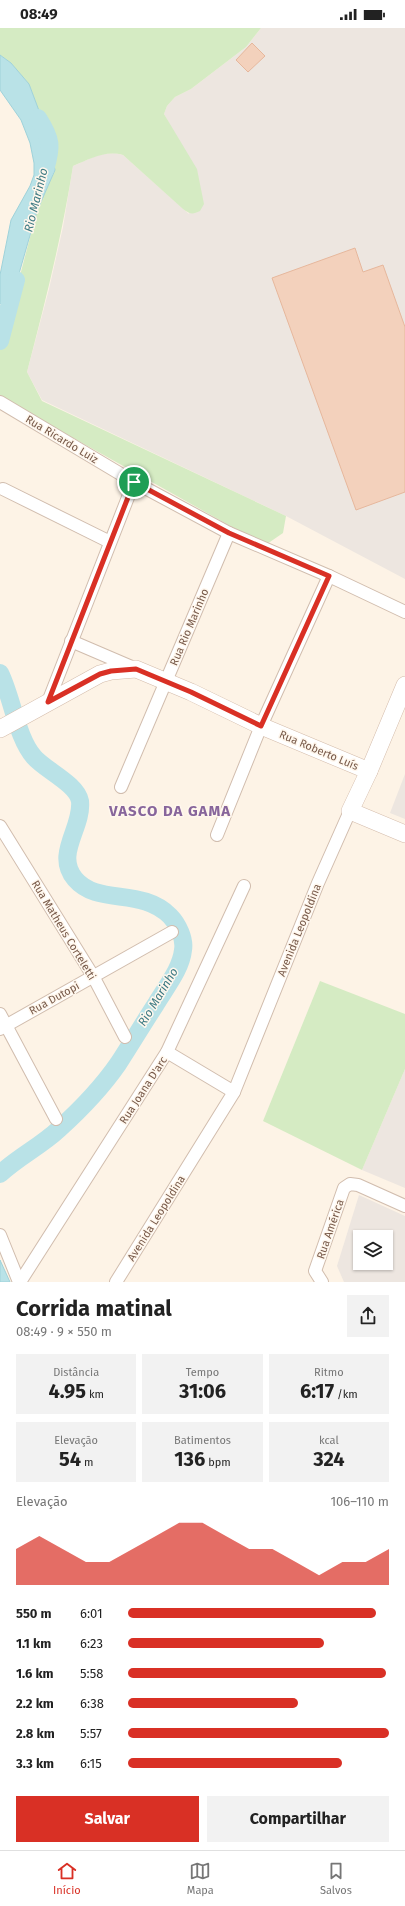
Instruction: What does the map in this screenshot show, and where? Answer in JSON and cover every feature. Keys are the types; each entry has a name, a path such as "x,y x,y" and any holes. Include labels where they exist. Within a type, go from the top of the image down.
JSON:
{"street":[{"name":"Rua Ricardo Luiz","path":"0,402 134,482 229,533 329,576 405,612"},
{"path":"41,706 71,641 134,482"},
{"path":"3,489 110,542"},
{"name":"Rua Rio Marinho","path":"121,787 229,533"},
{"path":"217,835 261,726 329,576"},
{"name":"Rua Roberto Luís","path":"71,641 166,681 261,726 369,771"},
{"path":"4,727 100,674 111,671 136,669"},
{"name":"Avenida Leopoldina","path":"116,1282 234,1092 318,883 369,771 405,684"},
{"path":"350,811 405,834"},
{"name":"Rua Matheus Corteletti","path":"0,826 93,976 125,1037"},
{"name":"Rua Joana D'arc","path":"20,1282 167,1052 244,886"},
{"name":"Rua Dutopi","path":"3,1027 172,932"},
{"path":"0,1014 3,1027 56,1119"},
{"path":"167,1052 234,1092"},
{"name":"Rua América","path":"322,1282 315,1271 344,1188 350,1184 358,1185 405,1206"},
{"path":"0,1235 20,1282"}],"shaded area":[{"path":"261,28 405,28 405,579 286,516 42,400 27,372 49,289 63,227 73,166 100,154 115,153 123,155 189,214 169,123 164,114 167,106 175,97 191,89 246,47"},
{"path":"405,774 405,819 390,813"},
{"path":"405,1069 405,1188 362,1170"},
{"path":"359,1195 405,1216 405,1282 344,1282 337,1266"}],"green space":[{"path":"0,28 261,28 246,47 191,89 175,97 167,106 164,114 197,169 204,204 200,211 195,213 187,212 123,155 104,154 73,166 69,192 47,295 27,372 42,401 286,516 283,533 267,544 259,542 0,397 0,335 18,283 37,211 55,170 47,132 29,84 11,63 0,55"},
{"path":"320,981 405,1014 405,1069 362,1170 263,1121"}],"water":[{"path":"0,55 11,63 29,84 47,132 55,170 37,211 10,305 3,306 0,303 0,275 11,220 30,186 34,175 34,163 30,143 21,120 0,90"},
{"path":"0,1260 10,1282 0,1282"}],"building":[{"path":"252,43 265,56 248,72 236,60"},
{"path":"355,248 363,272 383,265 405,327 405,492 356,510 272,278"}],"waterway":[{"name":"Rio Marinho","path":"38,118 46,132 50,149 45,170"},
{"name":"Rio Marinho","path":"0,341 16,280"},
{"name":"Rio Marinho","path":"0,673 23,739 28,749 39,762 67,783 78,795 80,801 80,811 68,850 67,860 69,870 75,879 84,887 95,892 146,902 159,907 176,923 183,941 182,957 172,978 118,1064 98,1090 59,1129 0,1174"}],"district":[{"name":"VASCO DA GAMA","path":"170,811"}],"route":[{"path":"134,482 229,533 329,576 261,726 191,692 136,669 111,671 100,674 48,702 134,482"}]}
